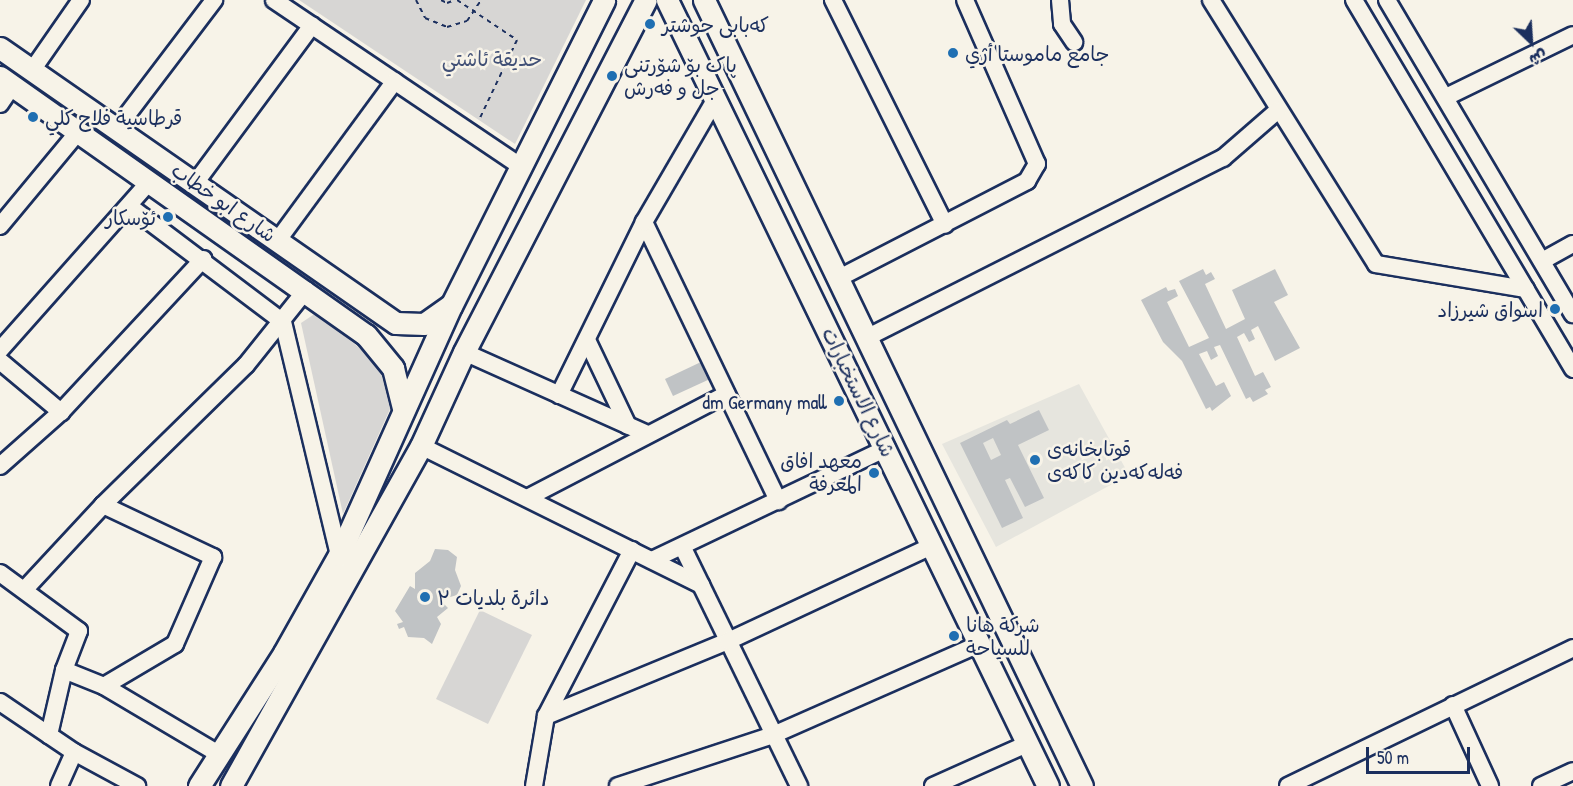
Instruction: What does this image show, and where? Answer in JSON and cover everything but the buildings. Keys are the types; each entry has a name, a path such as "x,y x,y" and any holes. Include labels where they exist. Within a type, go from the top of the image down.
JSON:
{"main road":[{"path":"199,786 284,653 339,555 403,408 451,306 519,165 604,0"},
{"path":"231,786 288,690 421,446 464,352 646,0"},
{"name":"شارع الاستخبارات","path":"668,0 788,251 887,448 1048,786"},
{"name":"شارع الاستخبارات","path":"710,2 816,236 839,278 1082,786"},
{"name":"شارع ابو خطاب","path":"0,48 196,182 381,315 412,327 434,319 451,306"},
{"name":"شارع ابو خطاب","path":"6,81 306,290 366,335 393,368 403,408"},
{"path":"788,251 816,236"},
{"path":"366,335 381,315"}],"street":[{"path":"33,69 81,0"},
{"path":"117,128 214,0"},
{"path":"274,0 519,165"},
{"path":"833,0 945,225"},
{"path":"839,278 1027,181 1036,164 965,0"},
{"path":"1060,0 1062,24 1074,42"},
{"path":"1210,0 1277,111 1376,264 1526,289"},
{"path":"1354,0 1573,369"},
{"path":"1391,1 1573,314"},
{"path":"196,182 312,25"},
{"path":"1446,97 1572,39"},
{"path":"0,104 6,81"},
{"path":"278,240 395,81"},
{"path":"560,395 644,222 715,100"},
{"path":"866,338 1223,158 1277,111"},
{"path":"0,226 78,132"},
{"path":"0,350 149,182"},
{"path":"129,206 283,322 339,555"},
{"path":"644,222 778,501"},
{"path":"1542,261 1573,244"},
{"path":"0,466 61,412 203,260"},
{"path":"26,588 103,505 246,365 283,322 306,290"},
{"path":"587,340 628,426"},
{"path":"464,352 647,434"},
{"path":"0,361 61,412"},
{"path":"527,498 727,394"},
{"path":"421,446 701,585"},
{"path":"652,560 683,548 887,448"},
{"path":"103,505 213,557 175,644 104,686"},
{"path":"546,716 728,641 932,546"},
{"path":"683,548 799,786"},
{"path":"534,786 546,716 632,550"},
{"path":"0,574 26,588 79,631 64,670 49,735"},
{"path":"618,786 773,735 979,644"},
{"path":"1288,786 1573,648"},
{"path":"64,670 104,686 219,755"},
{"path":"0,702 74,752 136,786"},
{"path":"1453,705 1490,786"},
{"path":"933,786 1027,744"},
{"path":"59,786 74,752"},
{"path":"1541,786 1573,771"}],"path":[{"path":"416,0 422,14 441,26 461,24 475,13 481,0"},
{"path":"441,0 447,3 456,0 517,40 473,134"}],"shaded area":[{"name":"قوتابخانەی فەلەکەدین کاکەی","path":"1079,384 1129,475 996,547 942,444"}],"green space":[{"name":"حديقة ئاشتي","path":"299,0 586,0 515,144"},
{"path":"316,313 377,362 389,397 390,409 343,514 301,323"},
{"path":"480,610 532,635 488,724 436,699"}],"place":[{"name":"کەبابی حوشتر","path":"650,24"},
{"name":"جامع ماموستا أژي","path":"953,53"},
{"name":"پاک بۆ شۆرتنی جل و فەرش","path":"612,76"},
{"name":"قرطاسية فلاح كلي","path":"33,117"},
{"name":"ئۆسکار","path":"168,217"},
{"name":"اسواق شيرزاد","path":"1555,309"},
{"name":"dm Germany mall","path":"839,401"},
{"name":"قوتابخانەی فەلەکەدین کاکەی","path":"1035,460"},
{"name":"معهد افاق المعرفة","path":"874,473"},
{"name":"دائرة بلديات ٣","path":"425,597"},
{"name":"شركة هانا للسياحة","path":"954,636"}]}
